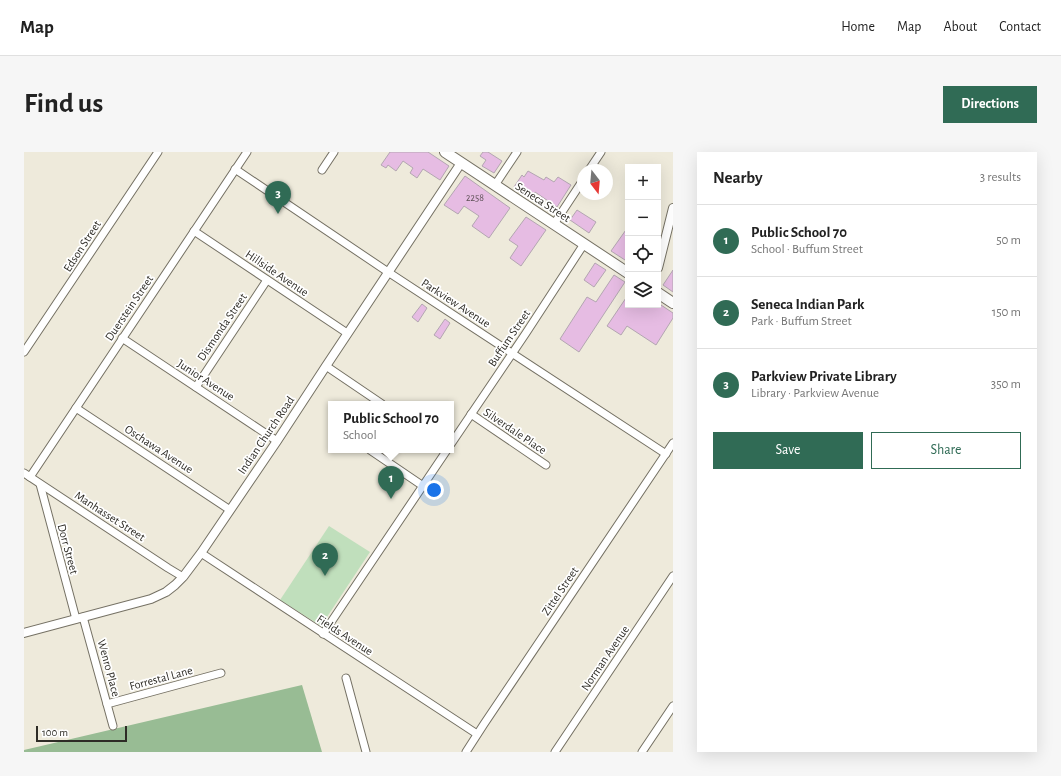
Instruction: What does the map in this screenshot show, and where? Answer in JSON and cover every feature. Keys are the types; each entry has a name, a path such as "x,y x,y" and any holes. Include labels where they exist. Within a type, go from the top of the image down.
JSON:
{"main road":[{"name":"Seneca Street","path":"445,152 626,272"},
{"path":"661,295 673,303"}],"street":[{"name":"Edson Street","path":"24,352 158,152"},
{"name":"Duerstein Street","path":"27,475 76,408 247,152"},
{"path":"322,170 334,152"},
{"path":"495,185 517,152"},
{"path":"593,164 601,152"},
{"name":"Indian Church Road","path":"24,633 151,599 166,592 183,577 278,441 347,333 461,163"},
{"name":"Parkview Avenue","path":"235,169 388,272 666,454"},
{"path":"554,224 577,189"},
{"path":"661,260 670,236 673,208"},
{"name":"Hillside Avenue","path":"194,231 347,333"},
{"name":"Buffum Street","path":"454,440 513,353 584,244"},
{"name":"Dismonda Street","path":"196,387 267,280"},
{"name":"Junior Avenue","path":"122,338 278,441"},
{"path":"326,366 378,401"},
{"name":"Oschawa Avenue","path":"76,408 230,510"},
{"name":"Silverdale Place","path":"471,414 546,465"},
{"name":"Zittel Street","path":"466,752 673,443"},
{"path":"374,453 423,486"},
{"path":"323,634 445,453"},
{"name":"Manhasset Street","path":"27,475 183,577"},
{"name":"Dorr Street","path":"40,484 80,618"},
{"name":"Fields Avenue","path":"201,553 477,734"},
{"name":"Norman Avenue","path":"555,752 673,576"},
{"name":"Wenro Place","path":"80,618 113,726"},
{"name":"Forrestal Lane","path":"107,704 220,673"},
{"path":"346,678 366,752"},
{"path":"642,752 673,706"}],"green space":[{"path":"329,526 370,552 321,626 280,600"},
{"path":"302,685 322,752 24,752 24,750"}],"building":[{"path":"390,152 428,152 449,166 440,180 423,169 417,178 410,173 413,168 403,161 396,171 388,165 386,168 381,165"},
{"path":"483,152 488,152 502,161 494,173 482,166 486,160 480,156"},
{"path":"528,171 544,180 546,177 554,182 558,177 571,185 557,207 535,192 530,198 514,187 522,175 524,177"},
{"path":"465,176 510,208 489,238 472,226 479,216 464,206 458,214 444,205"},
{"path":"577,210 596,222 589,233 570,220"},
{"path":"526,217 546,230 521,266 510,258 518,246 509,240"},
{"path":"625,231 625,260 611,251"},
{"path":"595,263 606,270 594,287 584,280"},
{"path":"673,270 673,292 663,285"},
{"path":"614,275 625,282 579,352 560,339 587,297 596,302"},
{"path":"625,299 625,308 661,308 661,305 673,313 673,318 656,345 627,326 621,335 607,326"},
{"path":"422,304 427,308 418,322 412,317"},
{"path":"445,319 450,323 440,339 434,335"}],"place":[{"name":"Parkview Private Library","path":"278,214"},
{"name":"Public School 70","path":"391,499"},
{"name":"Seneca Indian Park","path":"325,576"}]}
